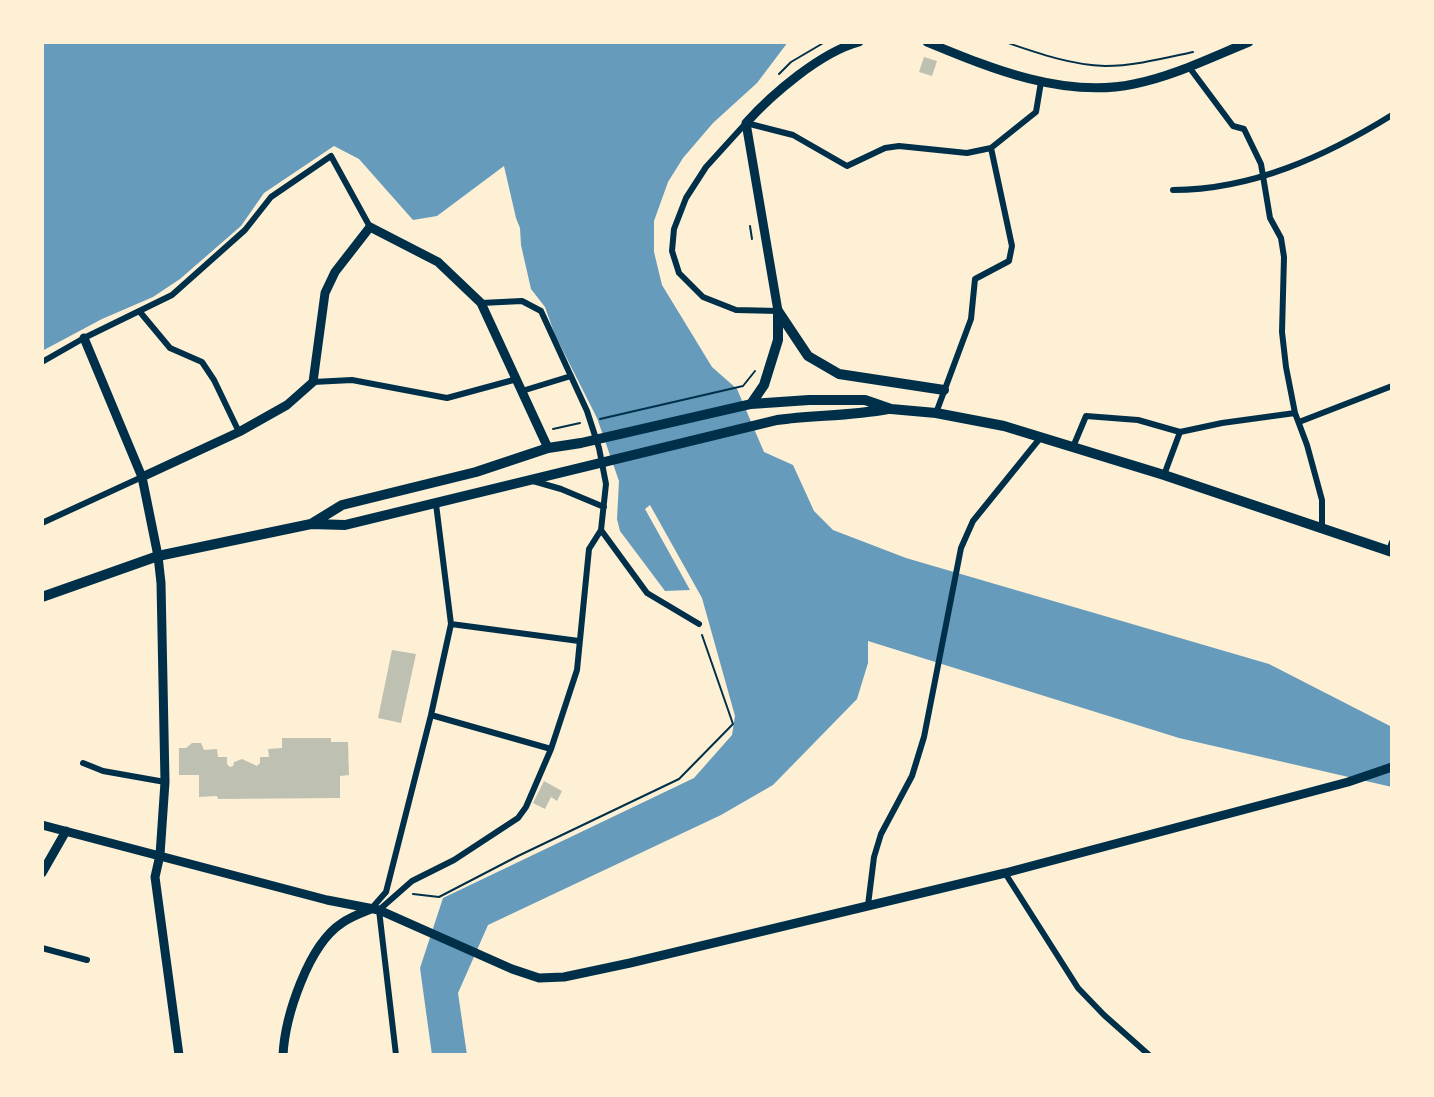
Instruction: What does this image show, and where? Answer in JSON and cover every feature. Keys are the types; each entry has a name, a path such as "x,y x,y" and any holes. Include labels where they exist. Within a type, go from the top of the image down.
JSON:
{"main road":[{"path":"778,311 808,356 839,374 944,390"},
{"path":"751,404 764,385 778,340 778,311"},
{"path":"310,524 342,505 476,472 548,448 580,443 751,404 809,400 865,400 891,409 936,413 1004,426 1391,548"},
{"path":"42,597 158,556 310,524 345,525 777,420 812,415 862,414 891,409"}],"street":[{"path":"746,123 778,311 736,310 703,297 679,273 672,251 674,229 686,198 706,167 764,103 808,69 846,45 859,42"},
{"path":"927,42 1041,82 1086,89 1133,84 1189,68 1249,42"},
{"path":"1189,68 1233,126 1244,129 1261,164 1270,218 1281,238 1284,257 1282,332 1286,367 1295,413 1307,445 1322,500 1322,528"},
{"path":"746,123 793,135 847,166 885,148 899,146 966,153 991,148 1036,112 1041,82"},
{"path":"1173,190 1194,190 1263,177 1317,156 1361,134 1392,114"},
{"path":"936,413 971,319 975,279 1009,261 1012,246 991,148"},
{"path":"42,362 84,338 172,295 245,230 271,197 332,156 370,227 438,262 481,303 548,448"},
{"path":"313,382 326,293 335,272 370,227"},
{"path":"283,1055 291,1010 303,977 329,934 341,923 375,909 412,881 444,866 518,819 526,807 551,749 577,670 589,549 601,530 606,484 592,420 541,311 522,301 481,303"},
{"path":"140,312 170,348 202,362 214,380 239,432"},
{"path":"84,338 142,477 158,556 161,583 165,782 160,855 155,877 179,1055"},
{"path":"522,391 571,376"},
{"path":"42,523 239,432 287,405 313,382 352,380 447,398 517,379"},
{"path":"1299,422 1392,386"},
{"path":"1073,447 1086,417 1138,420 1180,432 1222,423 1295,413"},
{"path":"1164,475 1180,432"},
{"path":"868,905 874,857 881,834 912,776 924,736 961,548 973,521 1041,437"},
{"path":"532,480 604,507"},
{"path":"396,1055 375,909 386,892 452,624 436,504"},
{"path":"601,530 647,593 699,624"},
{"path":"452,624 579,641"},
{"path":"431,715 551,749"},
{"path":"83,763 103,771 165,782"},
{"path":"42,825 327,900 375,909 421,927 512,969 539,978 564,977 1005,873 1348,782 1392,767"},
{"path":"42,873 66,831"},
{"path":"1005,873 1078,988 1104,1016 1149,1055"},
{"path":"42,948 87,960"}],"path":[{"path":"1005,42 1074,62 1106,66 1161,59 1202,49"},
{"path":"550,430 743,386"},
{"path":"399,892 439,897 518,856 679,779 733,724 699,624"}],"water":[{"path":"42,42 788,42 757,83 713,123 683,158 668,182 654,221 654,252 662,285 712,367 737,389 764,452 793,465 814,511 833,530 906,558 1269,664 1392,727 1392,787 1179,738 868,641 868,663 857,699 773,785 721,815 488,925 458,993 467,1055 432,1055 420,968 443,898 694,778 732,735 735,716 702,598 650,505 645,509 690,590 665,591 620,531 617,519 619,481 597,418 555,335 545,307 531,289 521,245 520,228 504,166 437,216 413,220 359,159 334,146 264,193 241,226 180,279 153,297 102,319 42,351"}],"building":[{"path":"924,57 937,61 932,76 919,72"},
{"path":"392,650 416,654 401,723 378,718"},
{"path":"282,738 331,738 331,742 348,742 349,775 340,776 340,798 218,799 217,796 199,797 199,775 179,775 179,748 186,748 192,743 201,743 204,750 217,749 218,757 227,757 227,764 230,767 234,762 242,759 257,766 260,763 260,757 269,757 268,749 282,748"},
{"path":"544,781 562,791 557,801 551,797 545,809 533,803"}]}
